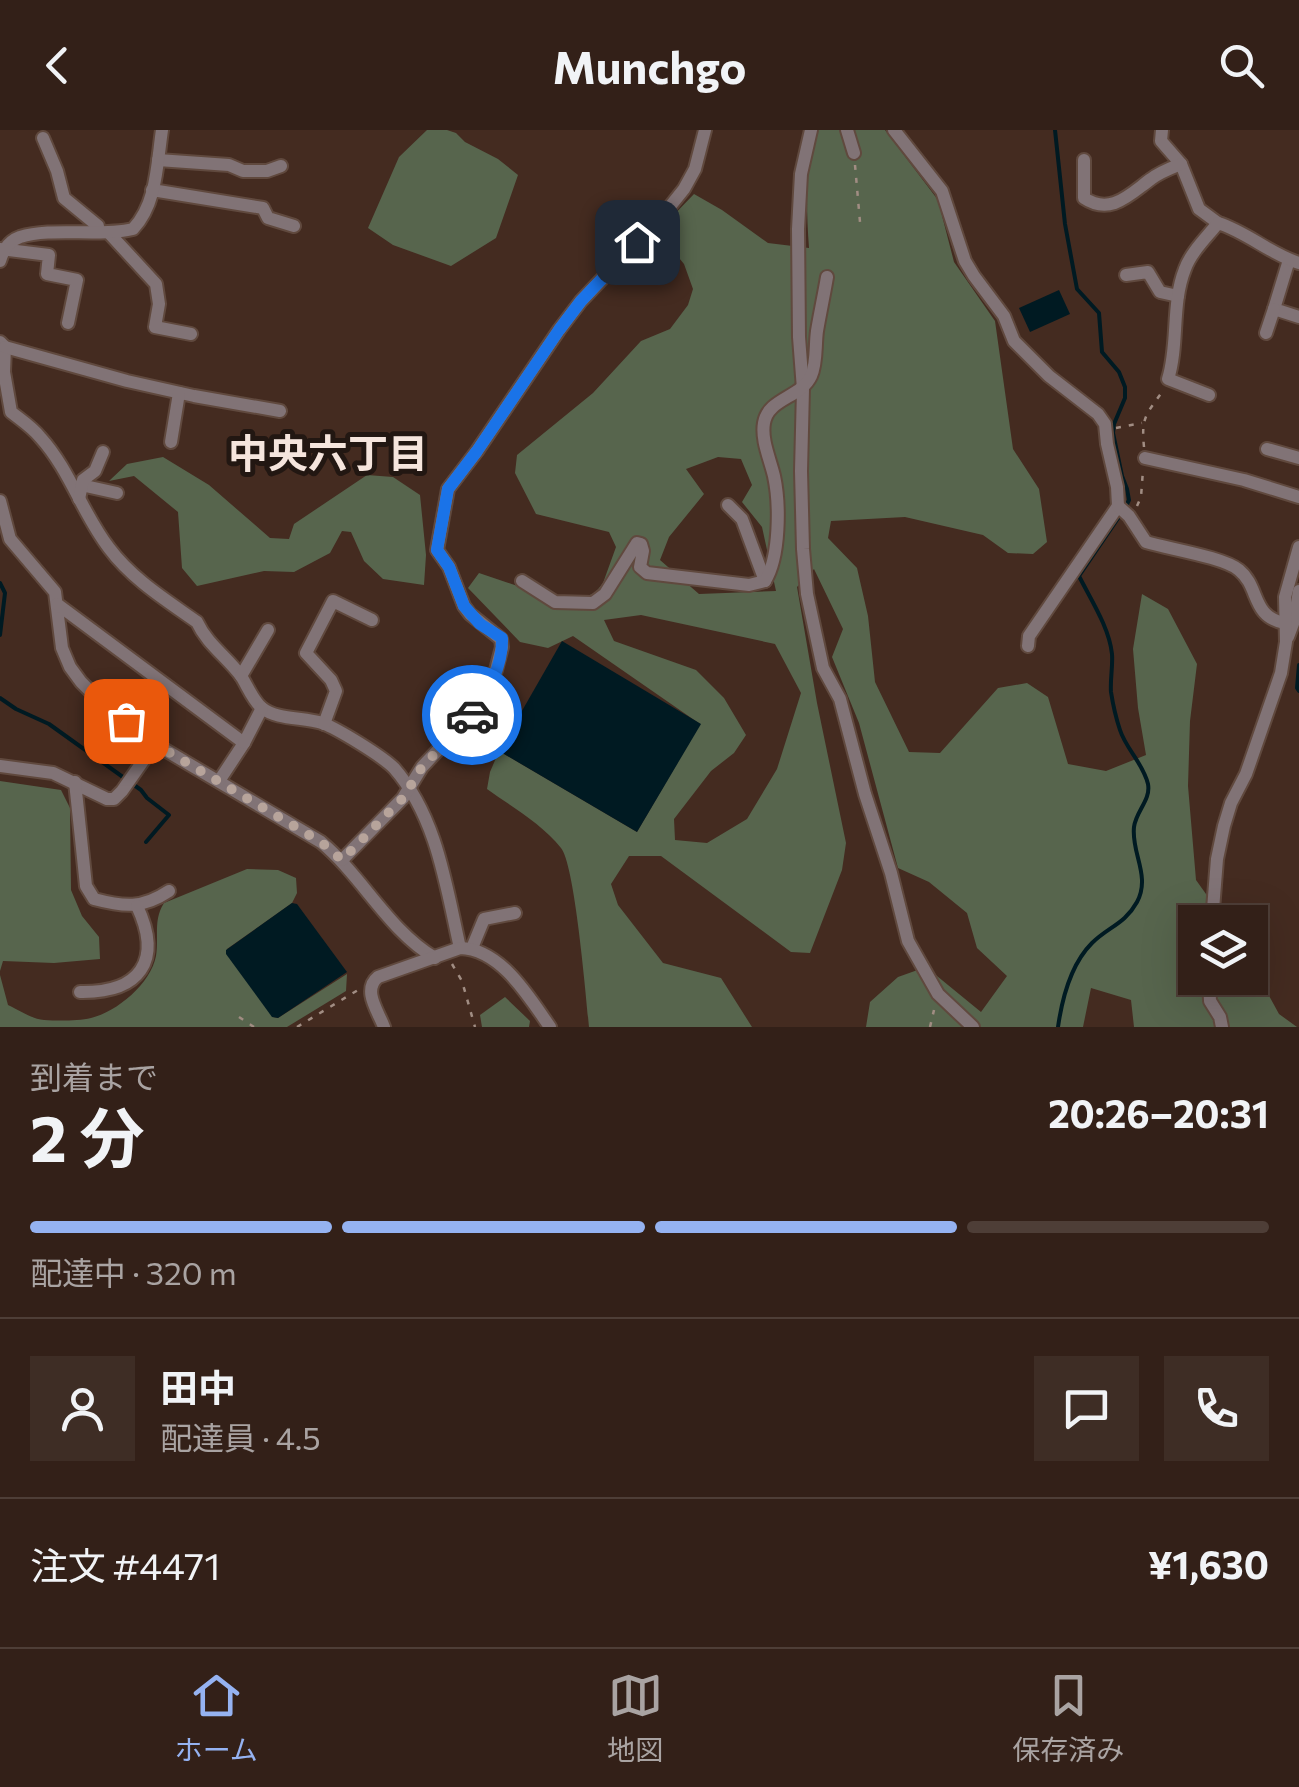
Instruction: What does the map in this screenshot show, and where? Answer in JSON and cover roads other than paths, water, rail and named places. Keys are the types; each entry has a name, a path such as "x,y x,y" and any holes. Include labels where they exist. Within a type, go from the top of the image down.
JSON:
{"street":[{"path":"1,253 21,237 133,230 147,208 162,130"},
{"path":"342,860 410,789 422,767 478,708 496,670 502,638 480,624 464,606 449,567 437,550 448,489 581,301 684,189 695,169 705,130"},
{"path":"811,130 800,174 798,230 803,549 808,594 822,668 840,700 908,941 938,994 973,1027"},
{"path":"848,130 854,154"},
{"path":"894,130 942,191 965,260 1004,316 1014,341 1105,424 1118,506 1029,636 1028,646"},
{"path":"1162,130 1161,141 1181,164 1199,209 1218,224 1294,262 1266,333"},
{"path":"43,133 64,198 103,230 156,284 155,328 191,334"},
{"path":"158,160 229,166 243,171 267,171 281,166"},
{"path":"1084,160 1084,198 1099,204 1124,200 1155,176 1181,164"},
{"path":"152,190 263,208 268,218 294,226"},
{"path":"1209,395 1166,385 1173,362 1178,296 1186,264 1218,224"},
{"path":"1,253 49,256 47,274 77,280 68,323"},
{"path":"1126,275 1148,272 1160,292 1178,296"},
{"path":"522,581 554,602 593,603 606,594 636,544 640,544 640,567 646,574 749,585 765,582 774,558 777,498 764,421 768,410 803,388 813,373 827,277"},
{"path":"1274,309 1299,317"},
{"path":"280,410 127,382 3,345 11,412 41,437 64,469 108,548 128,571 197,622 262,708 324,724 384,759 420,806 466,948 511,974 550,1027"},
{"path":"170,442 179,393"},
{"path":"1268,449 1299,458"},
{"path":"80,492 89,474 95,472 103,452"},
{"path":"1145,458 1244,480 1299,498"},
{"path":"80,492 117,492"},
{"path":"0,501 5,538 55,592 62,648 70,667 97,698 155,744 321,842 342,860 404,935 441,956"},
{"path":"728,505 742,519 765,582"},
{"path":"1118,506 1146,542 1236,568 1243,573 1262,610 1271,620 1284,623"},
{"path":"1286,642 1285,597 1299,549"},
{"path":"1214,905 1224,826 1281,674 1299,590"},
{"path":"324,724 336,692 331,680 306,654 334,600 372,620"},
{"path":"57,604 244,744"},
{"path":"241,676 268,630"},
{"path":"219,781 262,708"},
{"path":"0,766 53,773 114,799 155,744"},
{"path":"75,782 86,886 94,899 137,906 168,891"},
{"path":"80,992 116,988 142,972 149,948 144,919 137,906"},
{"path":"384,1027 370,992 378,976 466,948 484,919 515,913"},
{"path":"1210,995 1222,1027"}],"water":[{"path":"1059,290 1070,314 1030,332 1019,308"},
{"path":"562,641 701,724 637,832 499,751"},
{"path":"292,903 297,904 347,972 278,1018 272,1017 226,950"}],"waterway":[{"path":"1055,130 1077,289 1099,313 1102,352 1119,372 1125,387 1113,433 1129,500 1126,506"},
{"path":"1058,1027 1078,961 1092,943 1122,920 1141,892 1134,827 1148,784 1120,730 1111,692 1110,644 1079,576 1121,514"},
{"path":"0,583 5,593 0,635"},
{"path":"1299,665 1299,691"},
{"path":"0,698 49,724 141,790 169,815 146,842"}],"district":[{"name":"中央六丁目","path":"328,451"}]}
